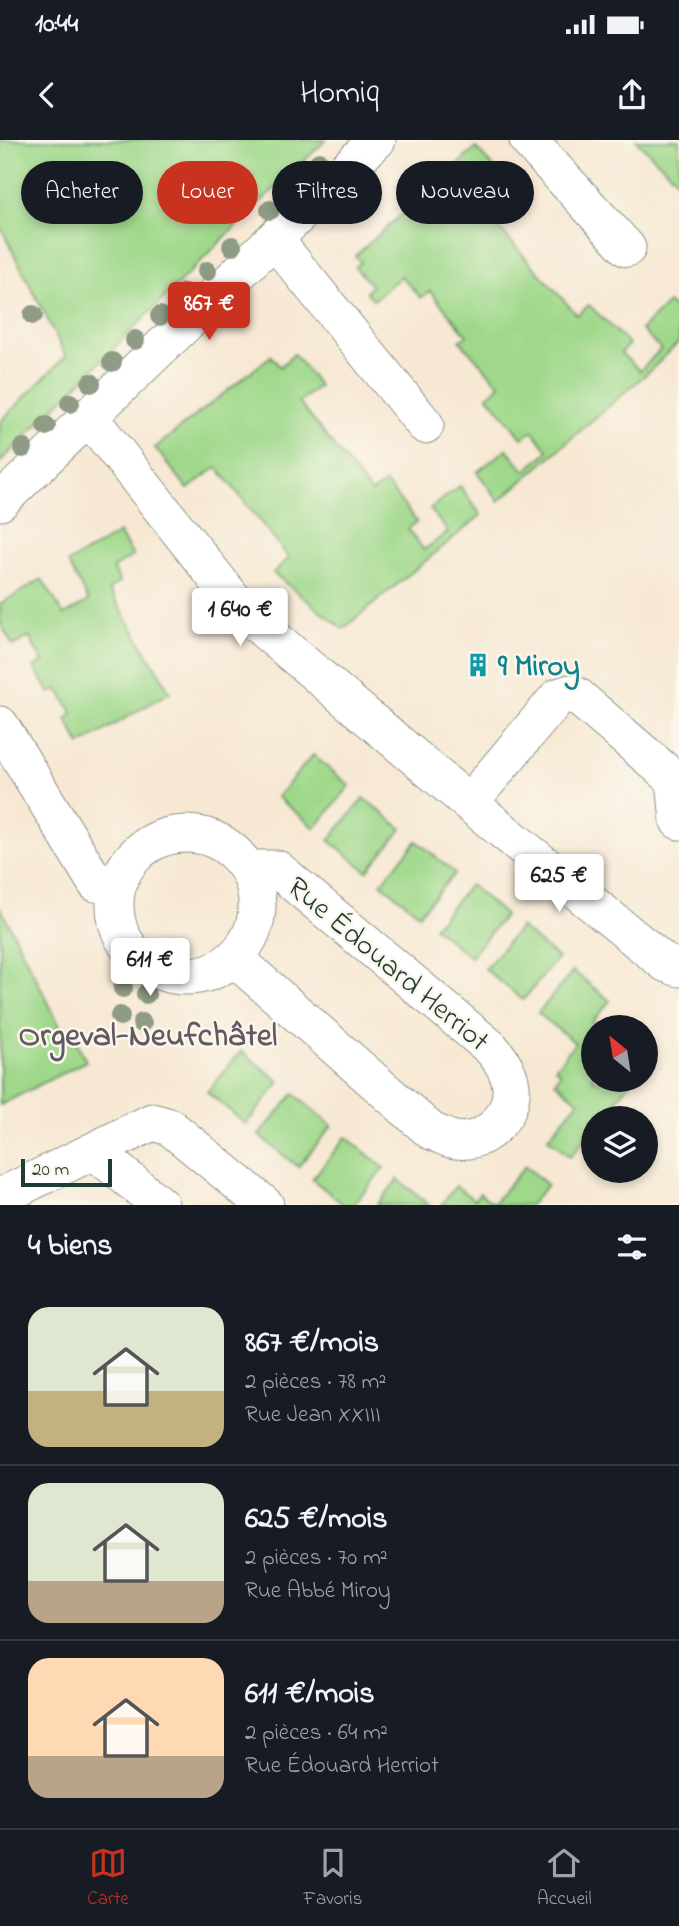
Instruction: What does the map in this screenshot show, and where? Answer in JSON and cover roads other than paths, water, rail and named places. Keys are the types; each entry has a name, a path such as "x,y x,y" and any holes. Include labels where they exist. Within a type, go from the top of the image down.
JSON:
{"street":[{"path":"0,502 377,140"},
{"path":"528,140 627,248"},
{"path":"274,239 425,425"},
{"path":"89,417 244,613 469,803 666,963 679,968"},
{"path":"469,803 558,697 570,693 577,696 675,780 679,821"},
{"path":"0,726 96,883 116,887 114,911 121,935 135,955 155,970 178,976 198,975 217,969 234,958"},
{"name":"Rue Édouard Herriot","path":"116,887 127,865 143,848 165,837 188,834 212,838 232,850 248,869 257,892 257,916 249,939 234,958 431,1131 453,1140 475,1139 496,1127 508,1108 511,1088 505,1066 491,1048 277,869 248,869"},
{"path":"0,1197 152,1122 170,1127 265,1205"},
{"path":"94,1151 160,1205"}],"place":[{"name":"9 Miroy","path":"478,665"}],"district":[{"name":"Orgeval-Neufchâtel","path":"148,1033"}]}
